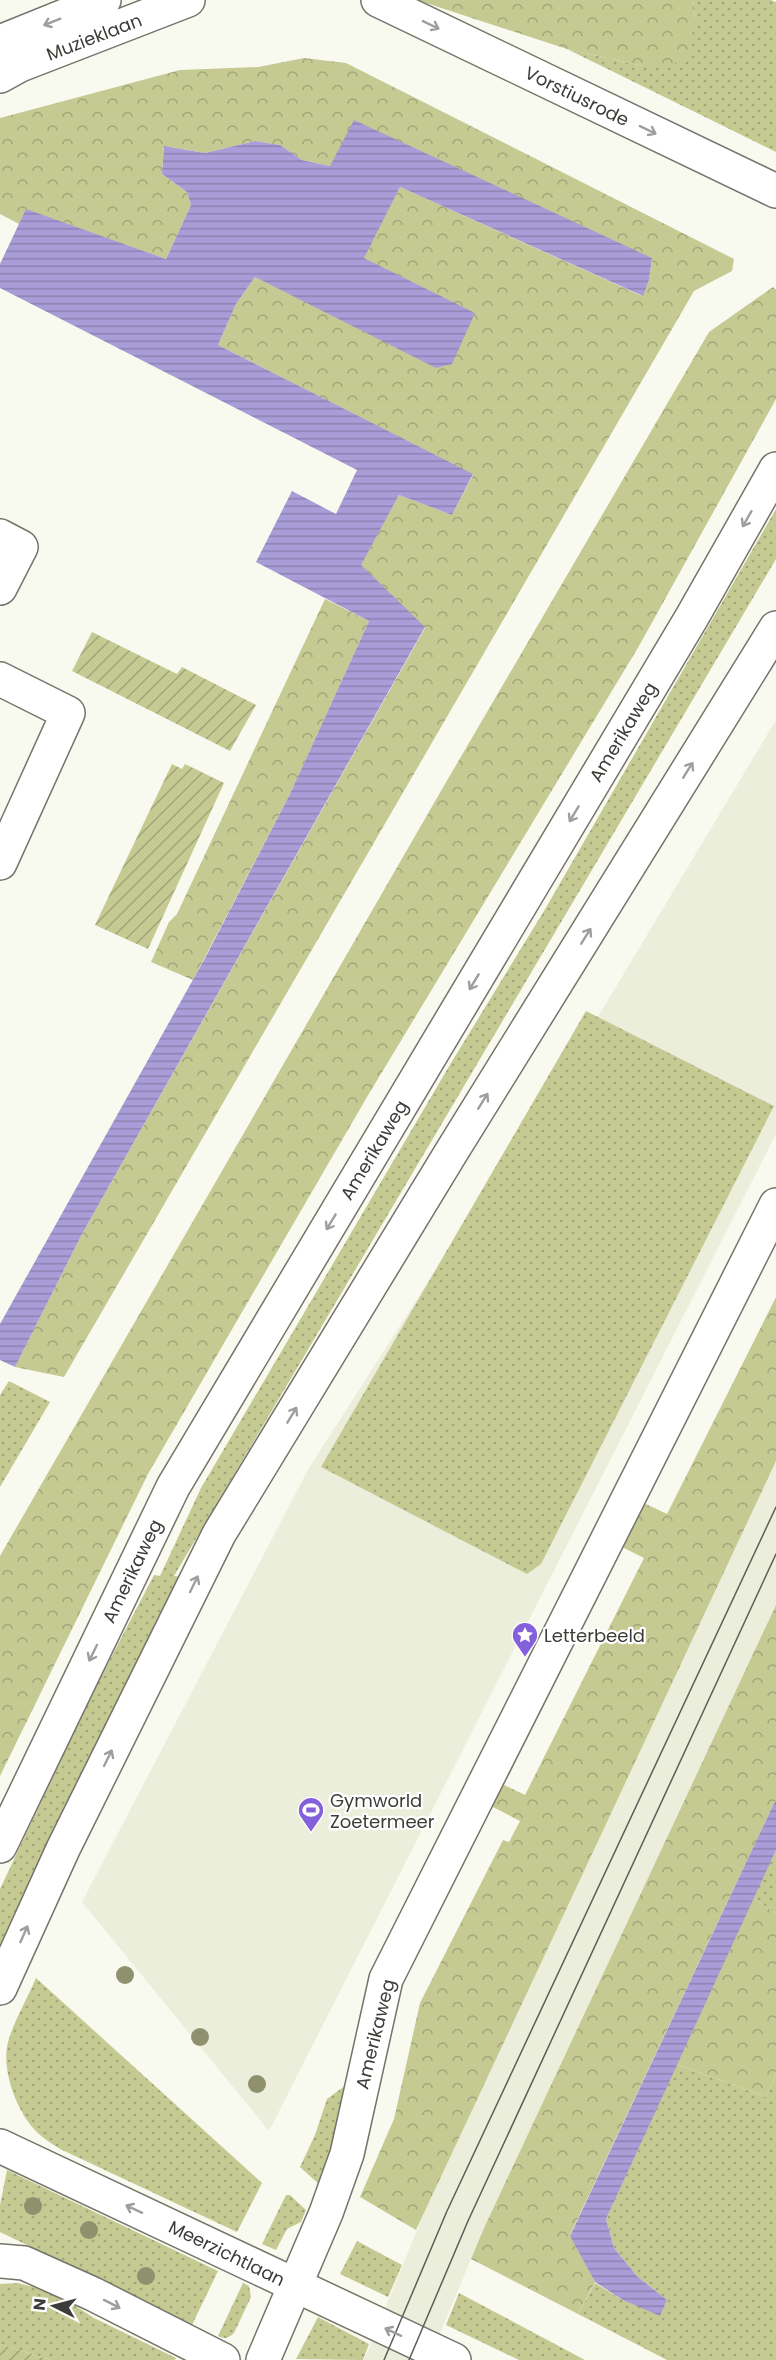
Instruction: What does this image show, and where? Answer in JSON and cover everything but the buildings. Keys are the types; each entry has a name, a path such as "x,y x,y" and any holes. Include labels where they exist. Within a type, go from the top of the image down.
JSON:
{"main road":[{"name":"Muzieklaan","path":"0,42 104,0"},
{"name":"Muzieklaan","path":"0,76 20,65 188,0"},
{"name":"Vorstiusrode","path":"378,0 776,191"},
{"name":"Amerikaweg","path":"0,1846 173,1487 686,627 776,469"},
{"path":"0,536 21,547 0,588"},
{"path":"0,1988 63,1849 219,1534 452,1151 776,628"},
{"path":"0,679 68,713 0,863"},
{"name":"Amerikaweg","path":"263,2360 326,2213 347,2154 386,1979 776,1205"},
{"name":"Meerzichtlaan","path":"0,2146 454,2360"},
{"path":"0,2261 24,2263 34,2267 93,2294 223,2360"}],"shaded area":[{"path":"354,120 652,258 649,280 643,296 400,187 364,258 475,313 452,364 436,368 255,277 236,304 218,345 473,474 452,515 399,495 361,565 425,627 82,1234 15,1367 0,1360 0,1324 204,960 289,796 369,621 256,562 292,491 336,514 357,470 0,288 0,264 26,209 166,259 191,205 187,192 162,174 164,146 205,153 255,141 280,145 302,160 330,166"},
{"path":"776,720 776,1134 269,2131 82,1902 309,1468 602,1010"},
{"path":"776,1461 776,1605 484,2228 429,2360 364,2360 428,2203"},
{"path":"776,1799 776,1850 606,2219 614,2248 637,2276 667,2300 660,2316 623,2300 595,2282 570,2236"}],"green space":[{"path":"417,0 693,0 695,19 689,53 673,65 643,66 567,49"},
{"path":"693,0 771,0 776,2 776,152 567,49 643,66 695,19"},
{"path":"304,58 346,63 734,259 732,271 694,291 64,1377 15,1367 82,1234 425,628 360,565 399,495 452,515 473,475 218,345 236,304 255,277 345,321 474,313 363,258 400,187 642,296 649,280 652,259 330,166 302,160 280,145 255,141 205,153 164,146 162,174 187,192 191,205 166,259 26,210 19,224 0,214 0,118 180,70 258,67"},
{"path":"773,287 776,290 776,399 639,646 367,1097 148,1474 0,1776 0,1556 445,784 709,332"},
{"path":"776,509 776,559 174,1576 184,1577 0,1956 0,1889 92,1694 154,1575 160,1576 201,1488 451,1063 544,911"},
{"path":"325,599 369,621 289,796 193,980 151,962 169,922 177,914"},
{"path":"92,632 177,674 182,667 256,705 230,751 72,671"},
{"path":"172,764 182,769 185,764 224,783 148,949 95,925"},
{"path":"586,1011 774,1106 541,1564 527,1574 321,1467"},
{"path":"776,1297 776,1461 416,2230 360,2197 394,2119 420,2003 503,1840 509,1842 520,1821 491,1806 502,1784 525,1795 644,1558 622,1547 644,1503 667,1514"},
{"path":"9,1381 50,1402 0,1487 0,1395"},
{"path":"776,1605 776,1799 570,2235 595,2282 578,2314 471,2259"},
{"path":"776,1850 776,1914 753,1898"},
{"path":"753,1898 776,1914 776,2074 766,2097 676,2064"},
{"path":"36,1978 262,2183 237,2232 60,2149 43,2137 27,2121 16,2100 8,2076 6,2053 14,2026"},
{"path":"676,2064 766,2097 776,2074 776,2360 667,2360 578,2314 595,2283 623,2300 660,2315 667,2300 637,2276 614,2248 606,2219"},
{"path":"346,2085 332,2153 322,2187 300,2167 315,2135 327,2099"},
{"path":"7,2170 218,2271 192,2325 0,2232 0,2205"},
{"path":"286,2195 290,2195 306,2210 301,2222 287,2229 276,2250 262,2244"},
{"path":"357,2241 402,2265 388,2297 340,2274"},
{"path":"18,2283 41,2289 66,2300 94,2318 176,2358 175,2360 51,2360 0,2344 0,2284"},
{"path":"243,2283 249,2286 251,2297 234,2333 228,2337 220,2337 218,2336"},
{"path":"459,2293 585,2360 519,2360 446,2325"},
{"path":"318,2317 369,2344 363,2360 296,2359"},
{"path":"0,2344 51,2360 0,2360"}],"tram line":[{"path":"384,2360 447,2211 776,1507"},
{"path":"409,2360 468,2221 776,1554"}],"place":[{"name":"Letterbeeld","path":"525,1658"},
{"name":"Gymworld Zoetermeer","path":"311,1833"}]}
